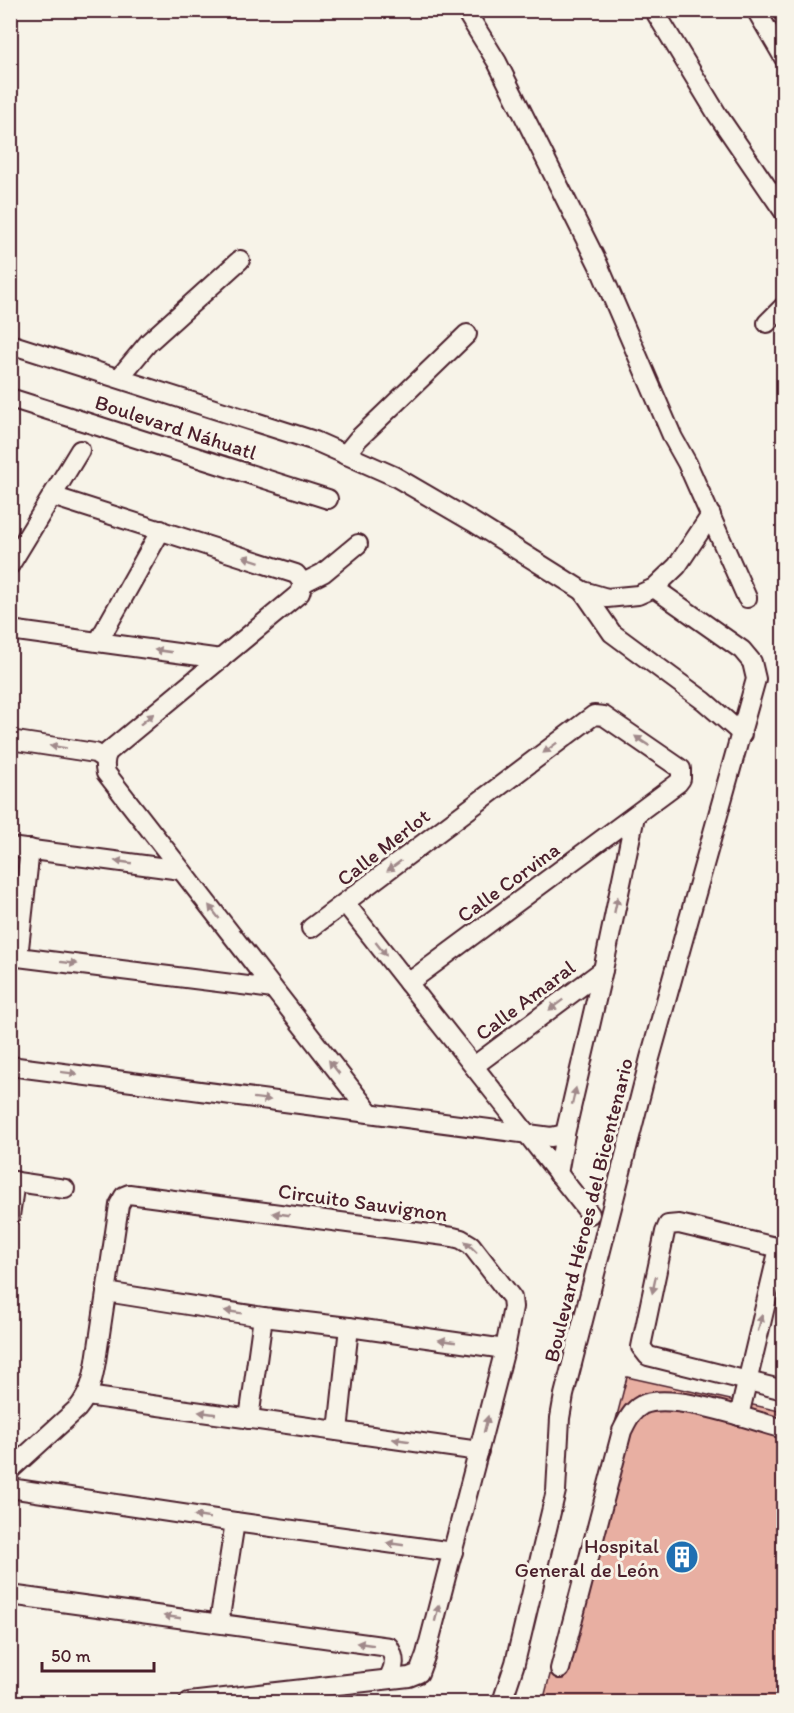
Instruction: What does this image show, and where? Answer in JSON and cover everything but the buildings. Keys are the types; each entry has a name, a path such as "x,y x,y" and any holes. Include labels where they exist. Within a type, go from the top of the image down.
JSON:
{"street":[{"path":"465,10 497,62 597,264 673,438 711,515 747,598"},
{"path":"654,10 717,114 783,212"},
{"path":"756,10 783,58"},
{"path":"119,378 150,342 240,260"},
{"path":"767,323 783,306"},
{"path":"345,455 358,439 467,334"},
{"name":"Boulevard Náhuatl","path":"10,344 315,441 394,476 425,493 583,591"},
{"name":"Boulevard Náhuatl","path":"10,398 328,499"},
{"path":"10,565 80,450"},
{"path":"52,496 297,574 303,583"},
{"path":"583,591 607,598 638,595 654,588 677,566 711,515"},
{"path":"98,642 160,530"},
{"path":"358,544 323,573 303,583 300,593 122,740 108,752 105,759 106,773 370,1113"},
{"name":"Boulevard Héroes del Bicentenario","path":"502,1702 515,1662 556,1491 560,1418 564,1395 647,1069 756,679 752,662 742,651 654,588"},
{"path":"583,591 612,633 704,701 742,734"},
{"path":"10,630 221,659"},
{"name":"Calle Merlot","path":"590,1214 345,903 594,715 604,716 677,765 682,774"},
{"path":"10,740 95,753 105,759"},
{"name":"Calle Corvina","path":"408,983 678,783 682,774"},
{"path":"558,1174 634,816"},
{"path":"10,847 181,870"},
{"path":"30,849 14,956 273,989"},
{"path":"311,928 345,903"},
{"name":"Calle Amaral","path":"474,1066 603,970"},
{"path":"10,1066 550,1137 565,1134"},
{"path":"330,1108 339,1102 349,1086"},
{"path":"481,1127 494,1120 503,1104"},
{"path":"10,1216 13,1181 65,1189"},
{"name":"Circuito Sauvignon","path":"10,1470 78,1408 87,1396 92,1383 119,1204 124,1196 129,1194 461,1239 471,1245 512,1298 513,1307 505,1349 422,1669 414,1676 189,1702"},
{"path":"739,1416 747,1380 781,1249 671,1224 666,1228 641,1347 648,1356 747,1380 783,1390"},
{"path":"106,1292 262,1317 505,1349"},
{"path":"249,1419 262,1317"},
{"path":"338,1431 349,1327"},
{"path":"87,1396 479,1451"},
{"path":"560,1669 627,1419 641,1406 660,1401 685,1403 783,1429"},
{"path":"10,1488 453,1552"},
{"path":"219,1623 235,1522"},
{"path":"10,1595 389,1647 394,1657 394,1667 388,1679"}],"place":[{"name":"Hospital General de León","path":"682,1557"}]}
